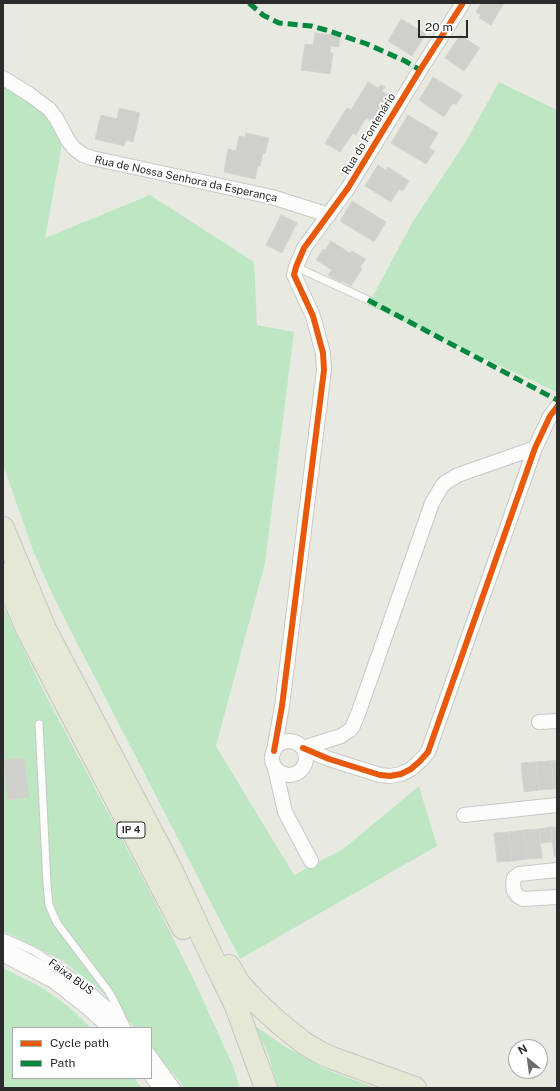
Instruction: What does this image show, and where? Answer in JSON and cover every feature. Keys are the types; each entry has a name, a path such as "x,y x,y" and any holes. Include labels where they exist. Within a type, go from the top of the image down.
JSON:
{"highway":[{"name":"IP 4","path":"3,528 45,629 169,865 236,1006 266,1088"},
{"name":"IP 4","path":"3,574 29,633 202,966 244,1059 253,1088"},
{"path":"169,865 192,898 238,982 266,1012 292,1034 317,1051 415,1088"}],"main road":[{"path":"3,951 56,979 88,1004 122,1026"},
{"path":"152,1071 164,1088"}],"street":[{"name":"Rua do Fontenário","path":"295,271 299,258 310,239 348,188 463,3"},
{"name":"Rua de Nossa Senhora da Esperança","path":"3,78 29,94 49,109 56,118 69,142 83,155 287,201 329,215"},
{"path":"295,271 313,316 323,353 324,370 282,706 272,763 275,768 283,804 289,820 311,861"},
{"path":"298,745 329,760 380,775 390,776 401,774 411,769 420,762 428,752 535,448 550,416 557,407"},
{"path":"274,751 277,746 282,743 298,745 342,736 353,726 432,503 442,486 458,475 535,448"},
{"path":"282,706 284,720 306,758 299,772"},
{"path":"539,722 557,721"},
{"path":"282,797 285,787 299,772 314,763 329,760"},
{"path":"275,768 284,774 299,772"},
{"path":"464,815 557,805"},
{"path":"557,870 519,874 514,878 513,883 514,891 523,899 557,897"}],"lane":[{"path":"295,271 368,300"},
{"path":"39,724 46,884 50,905 57,923 109,992 122,1026"},
{"name":"Faixa BUS","path":"3,937 34,951 92,991 122,1026"},
{"path":"152,1053 177,1088"}],"green space":[{"path":"3,82 44,110 61,136 61,151 45,238 150,195 254,262 257,325 294,332 265,563 216,746 294,875 343,849 419,786 437,846 240,959 56,602 34,553 3,465"},
{"path":"499,82 557,110 557,392 368,305 412,223 465,143"},
{"path":"3,606 42,688 151,894 193,978 233,1066 240,1088 185,1088 152,1047 152,1027 134,1027 99,989 63,961 3,931"},
{"path":"3,968 41,987 69,1007 90,1027 12,1027 12,1079 135,1079 142,1088 3,1088"},
{"path":"255,1026 286,1047 325,1069 376,1088 278,1088 268,1054"}],"building":[{"path":"481,3 504,3 491,25 479,18 481,15 476,12"},
{"path":"401,19 426,34 412,56 388,41"},
{"path":"315,33 340,36 339,47 331,46 330,53 333,53 330,74 301,70 305,44 313,45"},
{"path":"460,35 480,48 464,71 445,58"},
{"path":"433,77 462,95 456,105 453,103 444,117 419,100"},
{"path":"368,82 378,88 381,85 385,87 382,91 388,95 372,121 366,118 356,135 353,133 340,152 325,143 347,108 351,110"},
{"path":"119,108 140,113 133,142 126,140 124,146 95,139 101,115 117,119"},
{"path":"408,115 438,133 429,148 435,151 426,164 391,143"},
{"path":"246,133 269,138 265,154 263,153 255,179 224,172 228,149 236,151 239,136 245,137"},
{"path":"378,165 386,170 388,167 409,181 403,191 399,189 391,202 365,186"},
{"path":"352,201 386,222 374,242 340,221"},
{"path":"281,215 297,223 282,253 266,245"},
{"path":"331,241 350,253 352,251 366,259 360,267 362,269 351,286 328,275 332,270 316,260 323,249 325,250"},
{"path":"24,758 29,797 8,800 3,760"},
{"path":"557,760 557,788 554,789 551,761"},
{"path":"551,761 554,789 539,790 536,762"},
{"path":"536,762 539,790 524,792 521,763"},
{"path":"551,827 557,827 557,856 554,856"},
{"path":"551,827 552,842 541,843 539,829"},
{"path":"539,829 542,858 527,859 524,830"},
{"path":"524,830 527,859 512,861 509,832"},
{"path":"509,832 512,861 497,862 494,833"}],"marked path":[{"path":"249,3 263,15 279,23 311,26 326,30 367,44 405,61 420,70"},
{"path":"368,300 557,400"}],"cycle path":[{"path":"274,751 282,706 324,370 323,353 313,316 294,275 296,267 304,248 348,188 463,3"},
{"path":"303,748 329,759 380,775 390,776 401,774 411,769 428,752 535,448 550,416 557,407"}]}
